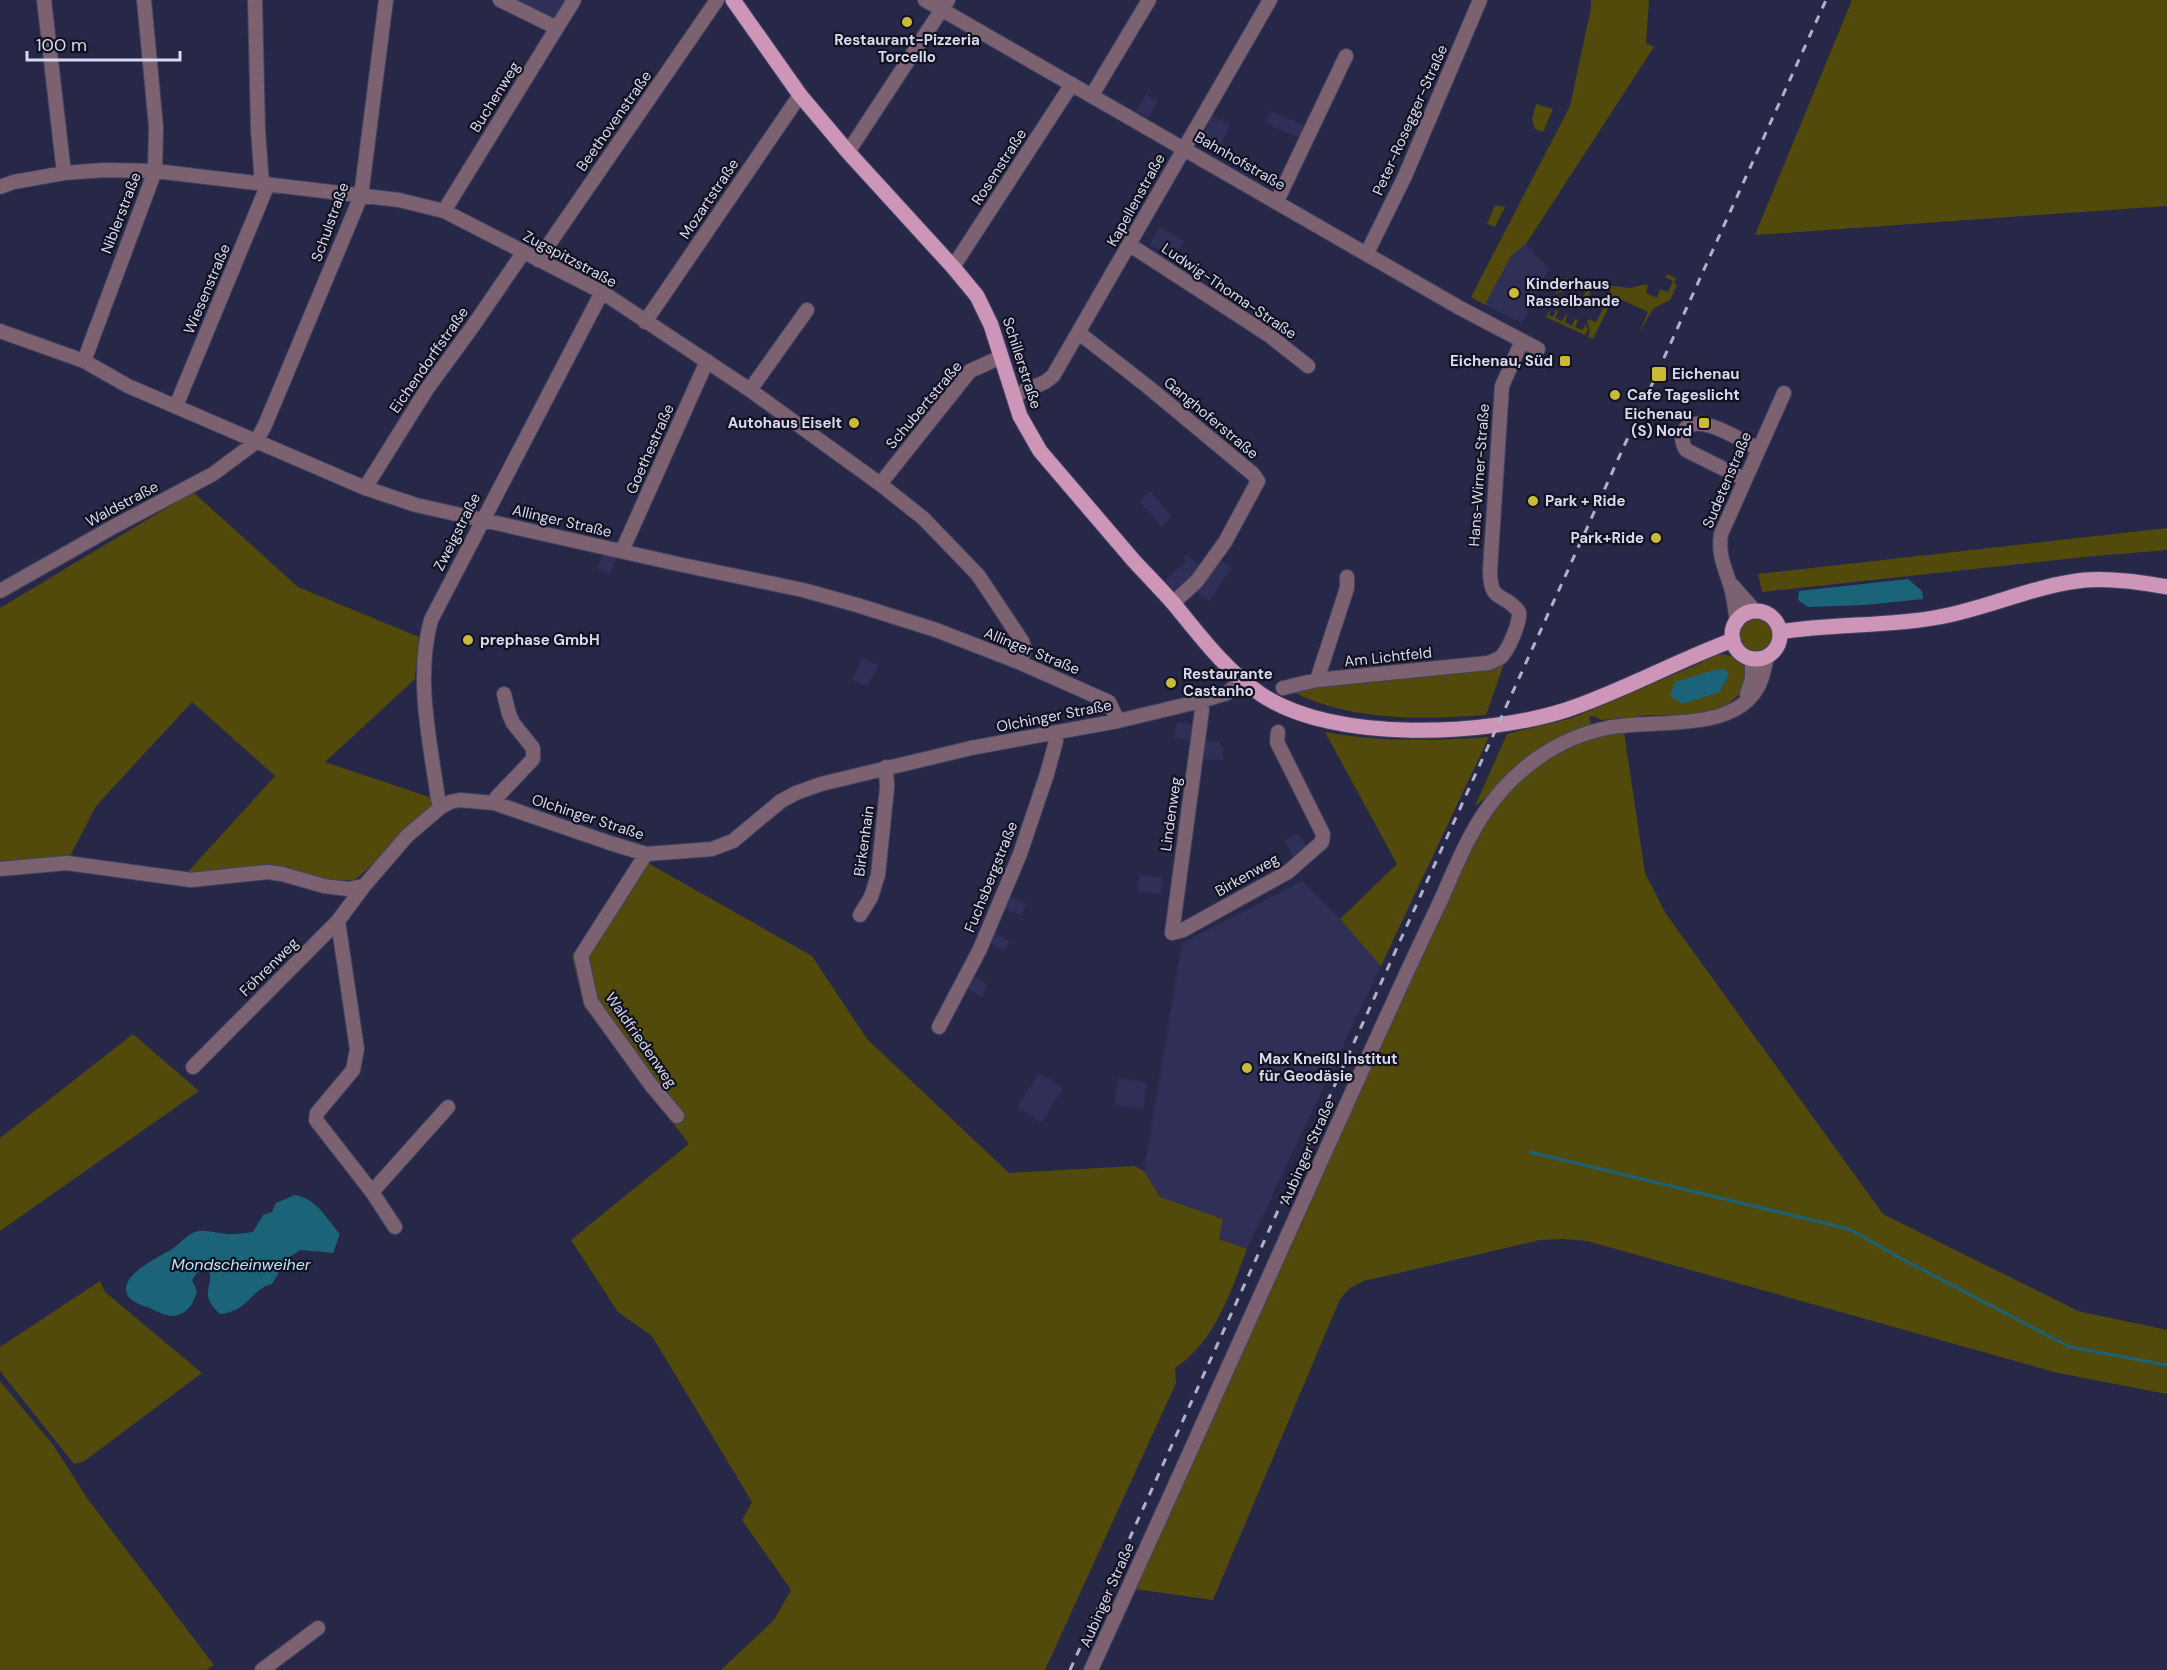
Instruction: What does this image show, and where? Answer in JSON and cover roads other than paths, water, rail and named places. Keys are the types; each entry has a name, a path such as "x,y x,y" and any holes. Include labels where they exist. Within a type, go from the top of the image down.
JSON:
{"main road":[{"name":"Schillerstraße","path":"734,0 800,95 977,296 985,310 1026,429 1040,450 1224,663 1252,688 1275,703 1309,716 1349,724 1406,730 1455,730 1507,724 1556,713 1594,700 1733,640"},
{"path":"1780,632 1819,626 1900,622 1939,617 2039,589 2086,580 2121,580 2167,587"},
{"path":"1755,611 1774,619 1780,632 1778,646 1767,657 1752,659 1737,650 1732,633 1744,614 1755,611"}],"street":[{"path":"44,0 64,173"},
{"name":"Niblerstraße","path":"84,361 155,171 156,127 144,0"},
{"name":"Wiesenstraße","path":"176,406 265,184 258,130 255,0"},
{"name":"Schulstraße","path":"256,442 270,415 361,196 386,0"},
{"path":"500,0 556,28"},
{"name":"Buchenweg","path":"444,211 574,0"},
{"name":"Beethovenstraße","path":"538,260 717,0"},
{"name":"Bahnhofstraße","path":"925,0 945,5 1072,84 1460,308 1538,349"},
{"path":"1092,95 1149,0"},
{"name":"Kapellenstraße","path":"1013,396 1053,376 1270,0"},
{"name":"Peter-Rosegger-Straße","path":"1367,253 1405,176 1480,0"},
{"path":"848,152 945,5"},
{"path":"1276,201 1346,56"},
{"name":"Rosenstraße","path":"953,267 1072,84"},
{"name":"Mozartstraße","path":"645,322 800,95"},
{"name":"Zugspitzstraße","path":"0,187 14,182 64,173 104,170 155,171 399,200 444,211 602,292 750,390 880,484 923,518 978,575 1022,641 1024,647 1021,663"},
{"name":"Ludwig-Thoma-Straße","path":"1130,245 1270,336 1308,366"},
{"name":"Eichendorffstraße","path":"365,488 427,389 523,253"},
{"name":"Zweigstraße","path":"441,807 424,692 427,634 431,620 602,292"},
{"path":"750,390 807,310"},
{"name":"Allinger Straße","path":"0,331 84,361 128,386 365,488 416,505 831,597 936,630 1021,663 1109,702 1118,721"},
{"name":"Ganghoferstraße","path":"1079,333 1148,386 1258,481 1220,550 1197,581 1173,603"},
{"name":"Hans-Wirner-Straße","path":"1497,660 1504,652 1519,623 1519,612 1490,587 1490,570 1502,386 1522,341"},
{"name":"Schubertstraße","path":"880,484 970,371 1001,357"},
{"name":"Goethestraße","path":"622,551 707,362"},
{"name":"Sudetenstraße","path":"1737,622 1735,602 1720,553 1721,534 1784,393"},
{"path":"1744,479 1686,450 1682,440 1685,429 1694,423 1704,423 1758,449"},
{"name":"Waldstraße","path":"0,591 213,474 256,442"},
{"path":"1317,680 1347,588 1347,577"},
{"name":"Sudetenstraße","path":"1729,582 1755,611"},
{"name":"Aubinger Straße","path":"1092,1670 1418,947 1483,814 1497,794 1521,771 1540,756 1564,742 1608,728 1640,723 1710,720 1737,708 1747,702 1757,690 1767,657"},
{"path":"1737,708 1752,679 1752,659"},
{"name":"Am Lichtfeld","path":"1283,688 1317,680 1488,663 1497,660"},
{"name":"Olchinger Straße","path":"364,886 407,836 450,802 460,800 494,803 646,854 722,846 733,841 781,801 796,793 886,767 1118,721 1201,701 1227,693 1243,680"},
{"path":"494,803 496,798 533,759 534,753 533,748 509,714 504,694"},
{"name":"Lindenweg","path":"1172,933 1202,710 1201,701"},
{"name":"Birkenweg","path":"1172,933 1183,930 1288,872 1322,842 1323,834 1277,742 1278,732"},
{"name":"Fuchsbergstraße","path":"939,1027 983,942 1020,854 1047,774 1056,741 1054,733"},
{"name":"Birkenhain","path":"860,915 871,897 878,875 887,788 886,767"},
{"name":"Waldfriedenweg","path":"646,854 581,956 591,1002 637,1066 677,1116"},
{"path":"0,869 67,863 191,880 267,872 324,886 348,889 364,886"},
{"name":"Föhrenweg","path":"193,1067 338,921 364,886"},
{"path":"338,921 357,1049 353,1070 316,1113 316,1120 372,1192 395,1227"},
{"path":"372,1192 448,1107"},
{"path":"262,1670 318,1628"}],"water":[{"path":"1908,579 1922,591 1923,599 1865,605 1808,607 1798,600 1799,591"},
{"path":"1725,669 1729,675 1720,692 1683,704 1670,696 1675,682 1714,670"},
{"name":"Mondscheinweiher","path":"295,1195 315,1205 340,1234 333,1253 300,1250 287,1259 272,1284 259,1290 237,1309 220,1314 209,1299 210,1274 207,1269 197,1273 192,1280 197,1291 191,1305 178,1315 171,1316 161,1313 128,1296 126,1289 132,1276 190,1235 198,1231 228,1234 253,1232 263,1215 272,1212 276,1203"}],"waterway":[{"path":"1530,1152 1849,1229 2070,1347 2167,1365"}],"railway":[{"path":"1070,1670 1826,0"}],"place":[{"name":"Restaurant-Pizzeria Torcello","path":"907,22"},
{"name":"Kinderhaus Rasselbande","path":"1514,293"},
{"name":"Eichenau, Süd","path":"1565,361"},
{"name":"Eichenau","path":"1659,374"},
{"name":"Cafe Tageslicht","path":"1615,395"},
{"name":"Autohaus Eiselt","path":"854,423"},
{"name":"Eichenau (S) Nord","path":"1704,423"},
{"name":"Park + Ride","path":"1533,501"},
{"name":"Park+Ride","path":"1656,538"},
{"name":"prephase GmbH","path":"468,640"},
{"name":"Restaurante Castanho","path":"1171,683"},
{"name":"Max Kneißl Institut für Geodäsie","path":"1247,1068"}]}
